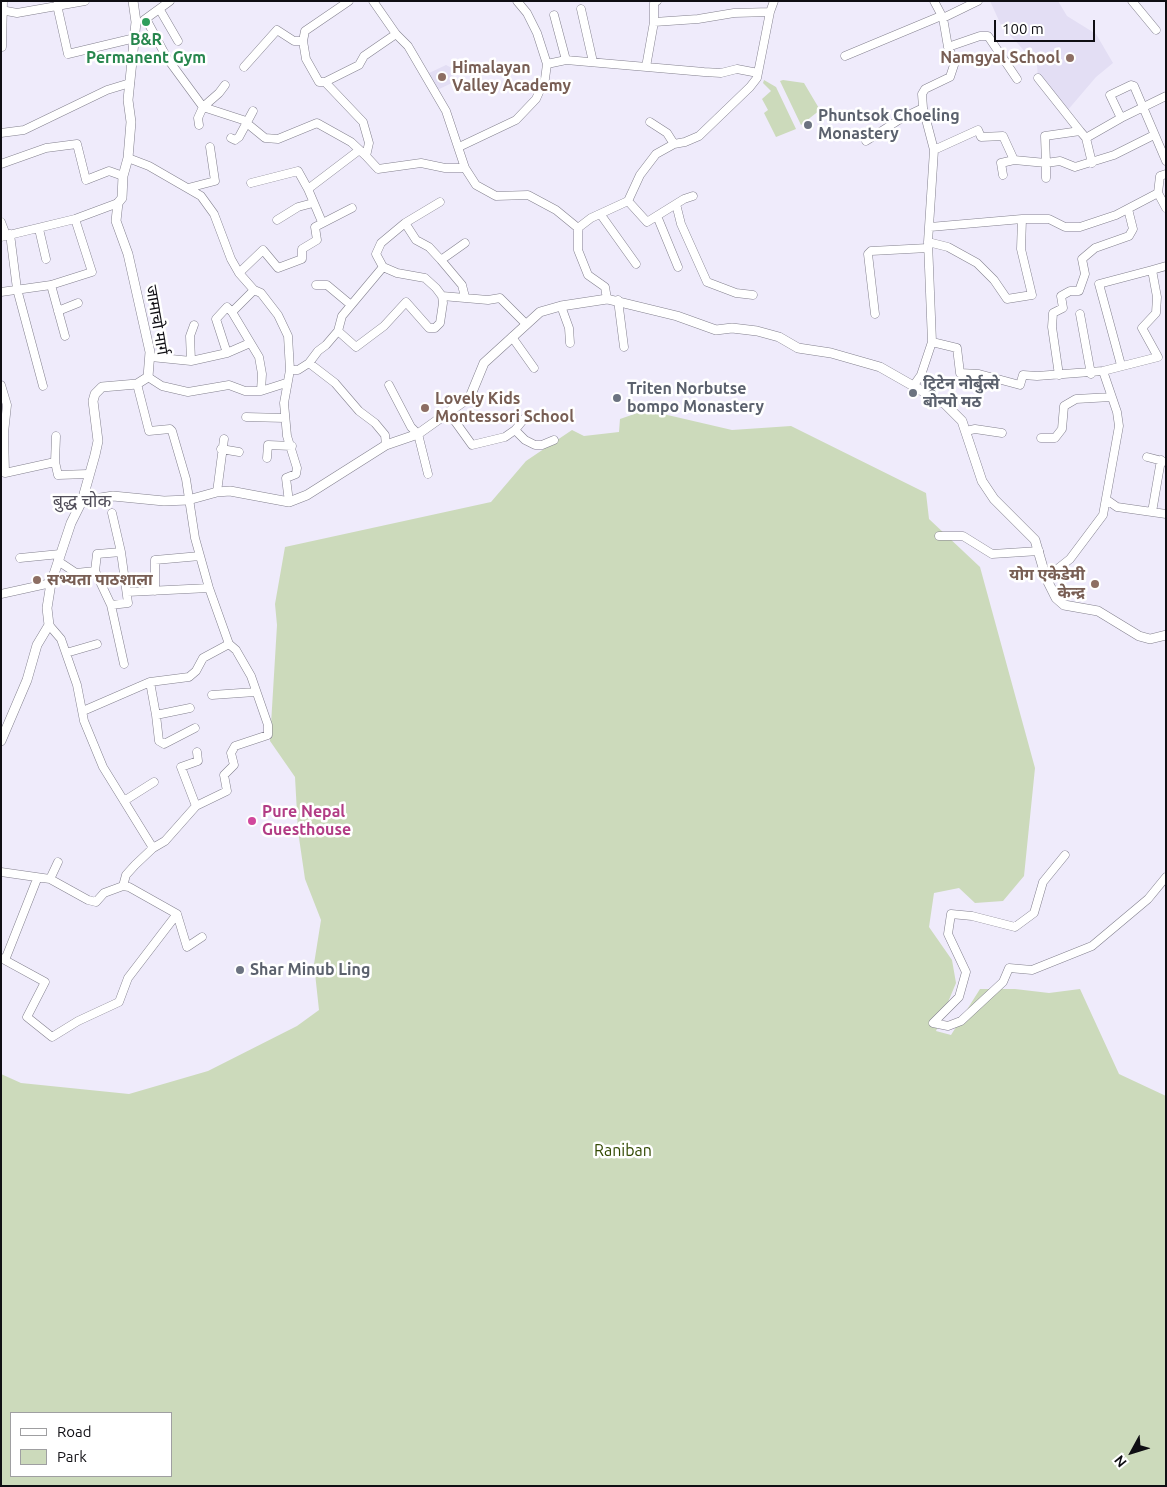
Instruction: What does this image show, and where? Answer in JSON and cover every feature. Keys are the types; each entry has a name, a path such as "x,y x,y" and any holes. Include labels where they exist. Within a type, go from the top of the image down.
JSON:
{"street":[{"path":"2,47 3,1"},
{"path":"2,10 17,13 84,1"},
{"name":"जामाचो मार्ग","path":"133,1 136,25 128,100 131,122 128,158 122,176 122,198 118,203 116,221 134,280 151,357 148,376 137,384"},
{"path":"136,25 160,10 170,1"},
{"path":"349,1 305,31 303,41 306,59 319,82 325,82 359,65 364,56 380,42 396,34"},
{"path":"374,1 396,34 408,46 446,110 465,168 476,185 496,196 528,195 556,210 578,228"},
{"path":"459,147 516,120 536,99 545,79 547,64 538,33 527,13 517,1"},
{"path":"646,67 654,22 654,3 657,1"},
{"path":"578,228 591,218 628,201 640,175 656,154 674,144 699,136 750,87 758,72 774,1"},
{"path":"914,385 921,375 932,342 928,245 934,150 923,108 922,92 945,80 952,72 955,62 948,47 942,17 934,1"},
{"path":"845,56 978,1"},
{"path":"1132,1 1156,30"},
{"path":"57,6 68,54 135,38"},
{"path":"581,9 593,62"},
{"path":"160,10 178,41"},
{"path":"654,22 698,19 734,13 770,12"},
{"path":"554,15 566,60"},
{"path":"146,19 167,58 203,107 247,123 265,138 278,139 317,123 351,142 378,169 421,163 445,168 465,168"},
{"path":"244,67 277,30 294,41 303,41"},
{"path":"948,47 980,36 988,36 1017,79"},
{"path":"547,64 566,60 704,72 737,69 758,72"},
{"path":"1038,78 1083,134 1092,163"},
{"path":"325,82 340,101 363,122 369,143 366,156"},
{"path":"1,133 24,130 107,90 130,83"},
{"path":"199,125 203,107 225,85"},
{"path":"1121,118 1110,95 1134,86 1166,161"},
{"path":"1046,178 1045,136 1083,134 1166,96"},
{"path":"866,141 902,118 923,108"},
{"path":"231,138 238,139 253,112"},
{"path":"650,122 667,134 674,144"},
{"path":"934,150 978,130 981,137 1003,136 1014,160"},
{"path":"1002,175 1001,163 1014,160 1046,163 1060,161 1075,167 1114,155 1154,135"},
{"path":"1,164 46,148 76,144 86,180 109,171 122,176"},
{"path":"188,188 215,181 210,147"},
{"path":"308,190 358,151"},
{"path":"128,158 201,196 214,214 231,259 239,273 254,290 261,293 278,315 288,336 290,370 286,384 285,418 287,436 292,446 297,468 296,474 286,478 289,502"},
{"path":"251,183 298,171 322,222"},
{"path":"1166,174 1160,176 1158,193 1166,208"},
{"path":"930,227 1022,219 1049,219 1065,227 1080,227 1128,209 1158,193"},
{"path":"628,201 647,222 693,196"},
{"path":"338,331 356,347 384,326 406,302 429,328 435,328 440,323 443,311 442,296 425,278 397,273 382,267 376,250 405,223 440,202"},
{"path":"6,236 75,219 118,203"},
{"path":"277,220 298,207 313,203"},
{"path":"676,204 681,224 707,282 736,293 754,295"},
{"path":"239,273 263,250 278,268 302,259 302,249 317,240 315,228 322,222 352,208"},
{"path":"1059,375 1052,327 1053,313 1062,308 1060,296 1070,291 1079,291 1085,274 1082,259 1095,248 1130,236 1133,229 1128,209"},
{"path":"601,215 636,264"},
{"path":"657,216 678,267"},
{"path":"1,292 51,285 92,272 75,219"},
{"path":"876,314 868,254 871,251 928,245 948,247 977,263 994,280 1007,299 1032,295 1021,249 1022,219"},
{"path":"1,222 43,386"},
{"path":"405,223 416,240 429,247 441,260 462,286 465,297"},
{"path":"578,228 578,250 588,275 605,287 607,299"},
{"path":"39,229 46,259"},
{"path":"441,260 465,244"},
{"path":"1121,365 1098,284 1166,266"},
{"path":"290,370 298,370 309,363 338,331 342,316 382,267"},
{"path":"1152,270 1157,297 1156,313 1143,326 1142,331 1158,357"},
{"path":"51,285 65,336"},
{"path":"316,285 327,285 351,305"},
{"path":"232,312 254,290"},
{"path":"442,296 488,300 500,298 526,324"},
{"path":"1157,297 1166,296"},
{"path":"82,501 113,496 164,501 188,500 217,492 230,491 289,502 307,495 338,478 386,445 418,434 449,413 470,397 484,363 540,312 561,306 607,299 618,300 677,316 716,330 732,328 780,336 798,348 831,353 880,367 914,385 951,408 962,421 982,481 994,499 1029,533 1039,551 1046,578 1056,598 1064,605 1098,611 1139,636 1150,639 1166,635"},
{"path":"618,300 624,347"},
{"path":"58,311 78,304"},
{"path":"561,306 569,328 570,343"},
{"path":"227,353 216,319 227,307 232,312 259,357 262,391"},
{"path":"1080,314 1091,374"},
{"path":"191,360 190,336 194,326"},
{"path":"512,337 534,368"},
{"path":"932,342 957,348 960,373 979,374 1020,385 1023,375 1091,374 1158,357 1166,360"},
{"path":"151,357 191,360 227,353 250,343"},
{"path":"309,363 335,383 359,411 375,423 385,436 386,445"},
{"path":"1046,578 1070,559 1103,515 1119,426 1117,412 1103,371"},
{"path":"148,376 162,386 188,392 229,385 245,391 262,391 286,384"},
{"path":"1,741 28,680 37,645 48,625 47,608 51,583 71,523 82,501 98,441 93,401 95,394 102,387 137,384 149,431 170,429 172,431 186,480 188,500 209,588 229,644 236,650 251,676 268,725 268,735 235,746 231,753 234,765 224,775 227,791 196,806 165,841 153,848 126,876 124,886"},
{"path":"1,385 7,405 3,433 3,474 56,462"},
{"path":"390,385 411,427 418,434 428,474"},
{"path":"1041,438 1055,438 1062,429 1064,406 1076,398 1111,397"},
{"path":"449,413 472,444 500,439 515,430 529,413"},
{"path":"246,417 285,418"},
{"path":"966,431 975,429 1002,433"},
{"path":"515,430 525,440 535,444 542,445 554,440"},
{"path":"56,436 58,475 88,474"},
{"path":"217,492 221,449 224,439"},
{"path":"267,458 268,445 292,446"},
{"path":"221,449 239,452"},
{"path":"1147,457 1164,461 1152,512"},
{"path":"1107,500 1117,507 1166,514"},
{"path":"111,605 127,604 121,552 112,512"},
{"path":"939,536 963,536 992,554 1039,551"},
{"path":"121,552 98,554 95,571 111,605 124,664"},
{"path":"155,591 156,560 200,556"},
{"path":"20,558 59,558 76,573 95,571"},
{"path":"1,594 51,583"},
{"path":"127,592 209,588"},
{"path":"48,625 61,639 83,711 84,721 103,767 153,848"},
{"path":"66,653 97,644"},
{"path":"83,711 150,682 189,677 196,672 203,658 229,644"},
{"path":"150,682 159,741 164,744 195,728"},
{"path":"212,695 255,692"},
{"path":"156,715 190,708"},
{"path":"196,806 181,767 198,761 197,752"},
{"path":"124,801 154,782"},
{"path":"1065,855 1043,882 1034,913 1015,928 972,916 951,914 948,934 966,972 959,997 933,1023 948,1026 961,1021 1004,982 1009,968 1032,970 1092,946 1148,899 1166,877"},
{"path":"50,879 58,862"},
{"path":"1,872 38,879 50,879 88,900 96,902 104,893 124,886 178,914 187,947 202,937"},
{"path":"38,879 3,959 45,982 27,1017 52,1037 78,1020 118,1002 128,978 178,914"}],"shaded area":[{"name":"Namgyal School","path":"990,1 1058,1 1067,16 1096,34 1113,63 1096,77 1067,111 1038,78 1037,65 1001,25"},
{"name":"Himalayan Valley Academy","path":"446,65 452,68 456,81 435,91 427,74"}],"green space":[{"path":"764,80 776,87 796,129 776,137 764,113 768,110 762,99 771,91 763,83"},
{"path":"780,81 804,83 820,110 801,125"},
{"name":"Raniban","path":"646,410 732,430 791,426 926,493 929,519 980,567 1035,768 1024,876 1003,901 975,903 959,888 934,893 929,927 952,960 956,983 936,1031 951,1035 980,989 1015,989 1049,993 1080,989 1119,1074 1166,1096 1166,1486 1,1486 1,1074 21,1083 129,1094 208,1071 297,1026 319,1010 314,964 321,920 305,879 298,831 295,777 270,741 277,625 275,604 285,547 491,502 526,461 572,430 584,436 619,432 620,419"}],"place":[{"name":"B&R Permanent Gym","path":"146,22"},
{"name":"Namgyal School","path":"1070,58"},
{"name":"Himalayan Valley Academy","path":"442,77"},
{"name":"Phuntsok Choeling Monastery","path":"808,125"},
{"name":"ट्रिटेन नोर्बुत्से बोन्पो मठ","path":"913,393"},
{"name":"Triten Norbutse bompo Monastery","path":"617,398"},
{"name":"Lovely Kids Montessori School","path":"425,408"},
{"name":"सभ्यता पाठशाला","path":"37,580"},
{"name":"योग एकेडेमी केन्द्र","path":"1095,584"},
{"name":"Pure Nepal Guesthouse","path":"252,821"},
{"name":"Shar Minub Ling","path":"240,970"}],"district":[{"name":"बुद्ध चोक","path":"82,501"}]}
